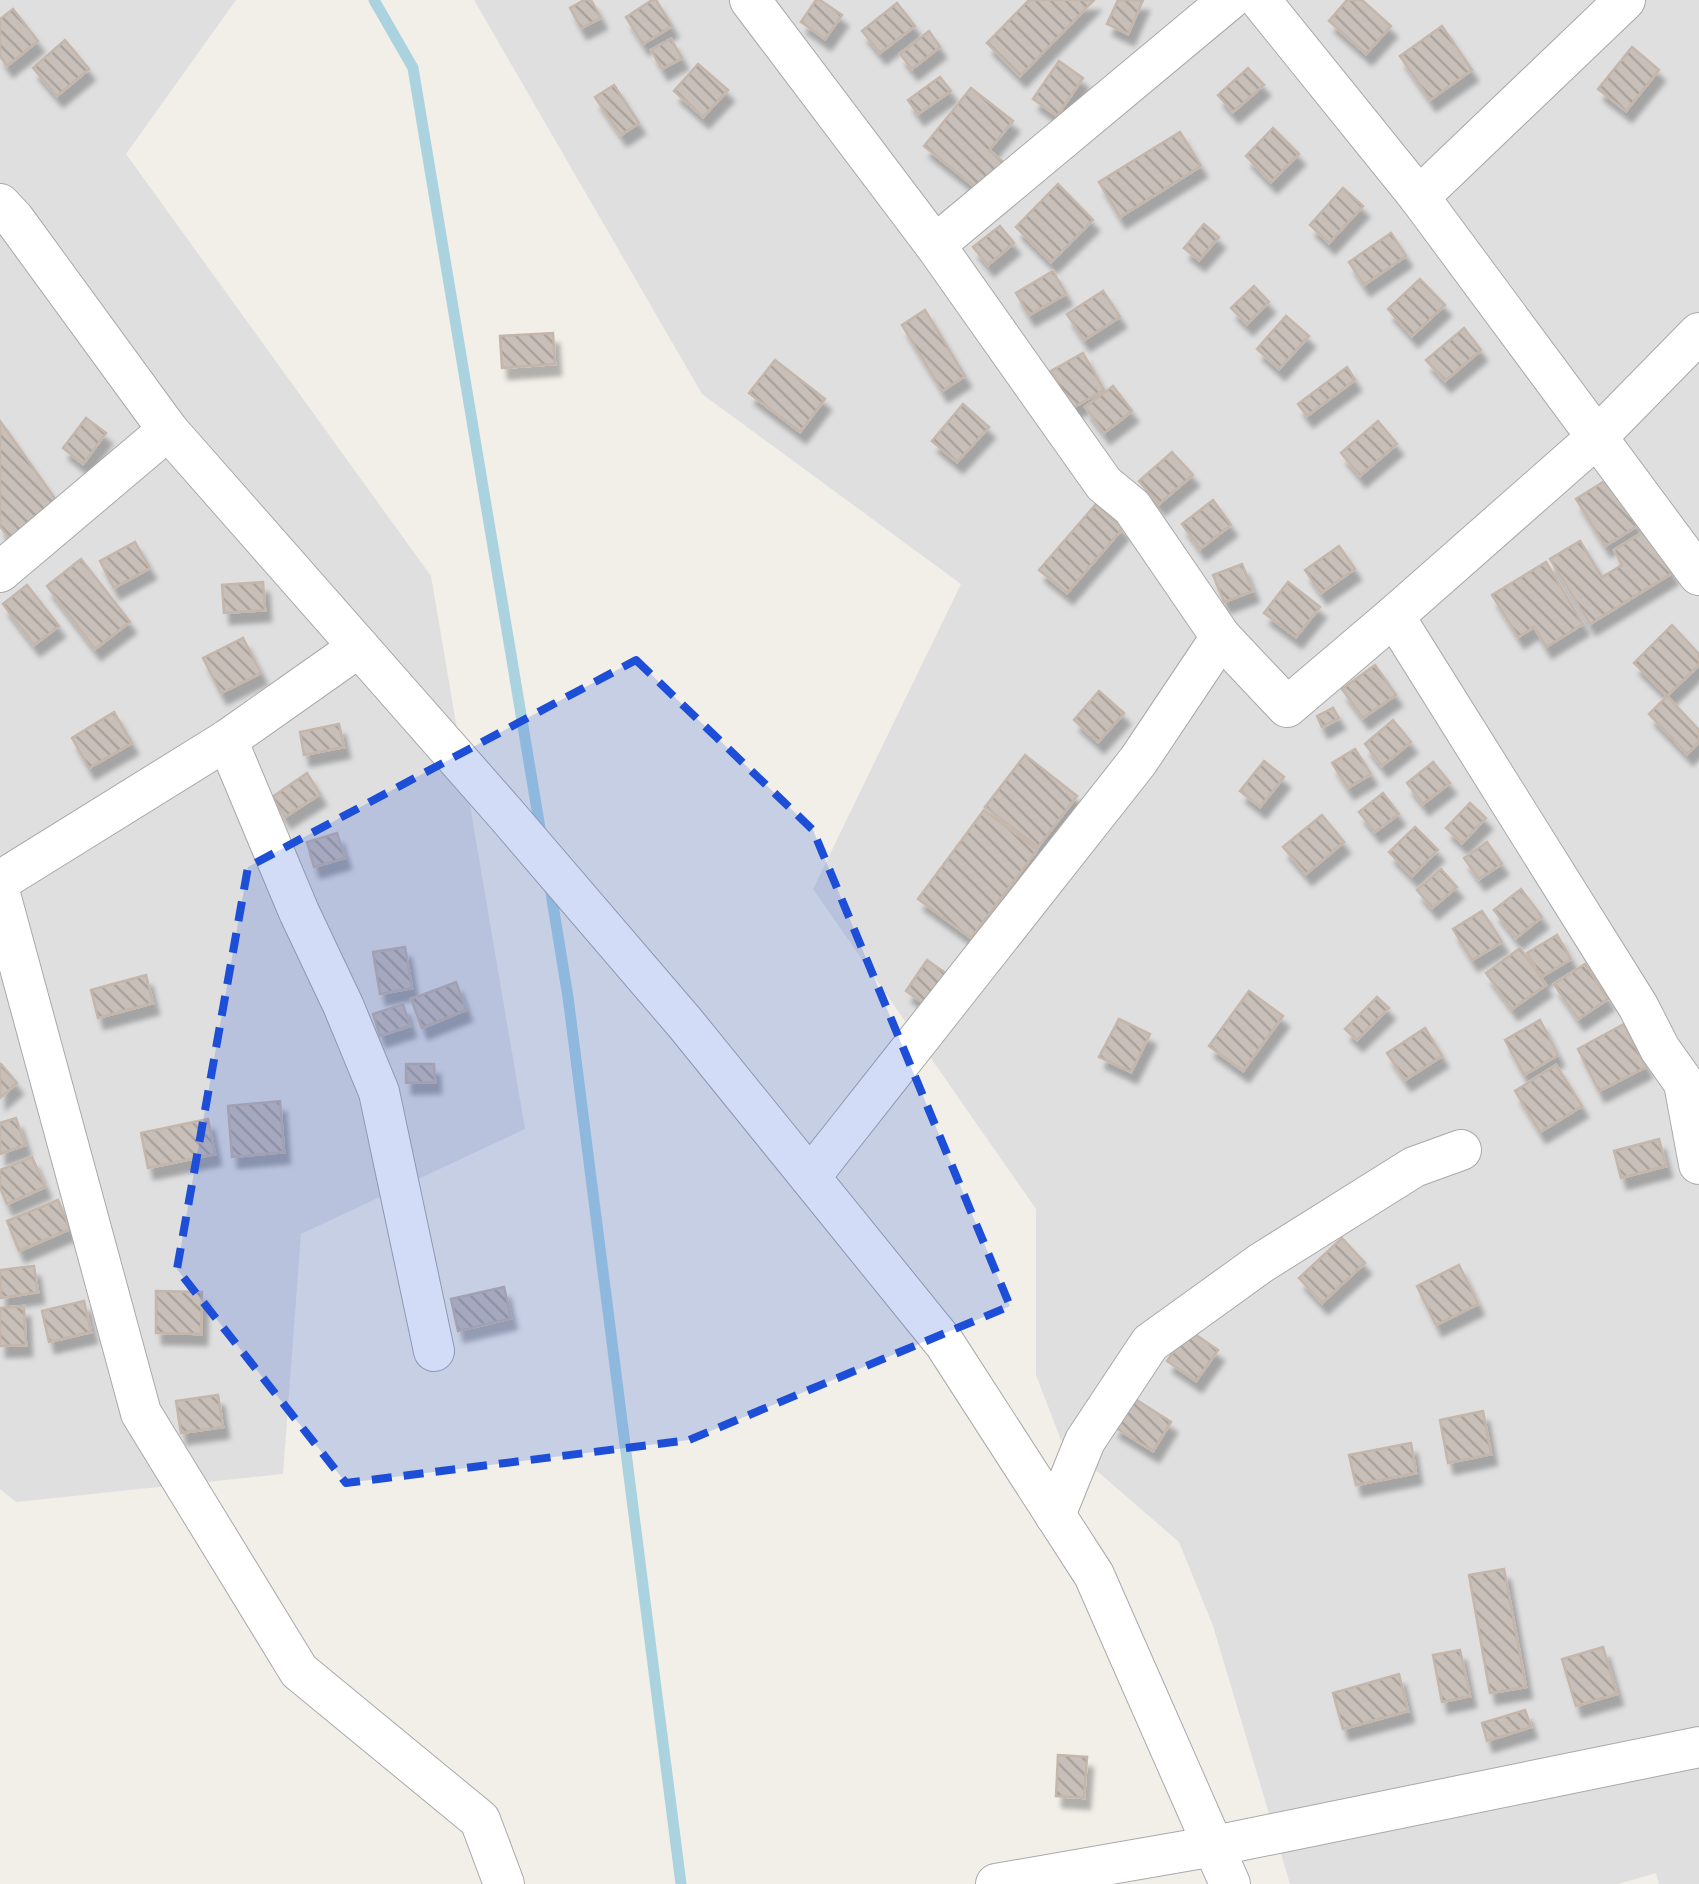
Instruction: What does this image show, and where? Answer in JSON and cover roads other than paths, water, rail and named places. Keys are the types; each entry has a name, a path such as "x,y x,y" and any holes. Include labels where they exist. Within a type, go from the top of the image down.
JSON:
{"street":[{"path":"934,246 1229,0"},
{"path":"1260,0 1419,197 1699,575"},
{"path":"1419,197 1625,0"},
{"path":"759,3 1104,484 1132,507 1221,637 1287,708 1596,438 1699,334"},
{"path":"4,218 168,430 685,1023 944,1344 1094,1575 1230,1884"},
{"path":"0,572 168,430"},
{"path":"1394,616 1684,1083 1699,1164"},
{"path":"810,1178 1138,761 1221,637"},
{"path":"0,882 227,740 359,647"},
{"path":"227,740 379,1092 434,1351"},
{"path":"0,894 141,1414 299,1671 480,1820 504,1884"},
{"path":"1055,1515 1085,1442 1150,1344 1261,1264 1414,1168 1461,1150"},
{"path":"996,1884 1214,1846 1699,1747"}],"waterway":[{"path":"374,0 413,68 541,834"},
{"path":"550,887 568,997 681,1884"}]}
